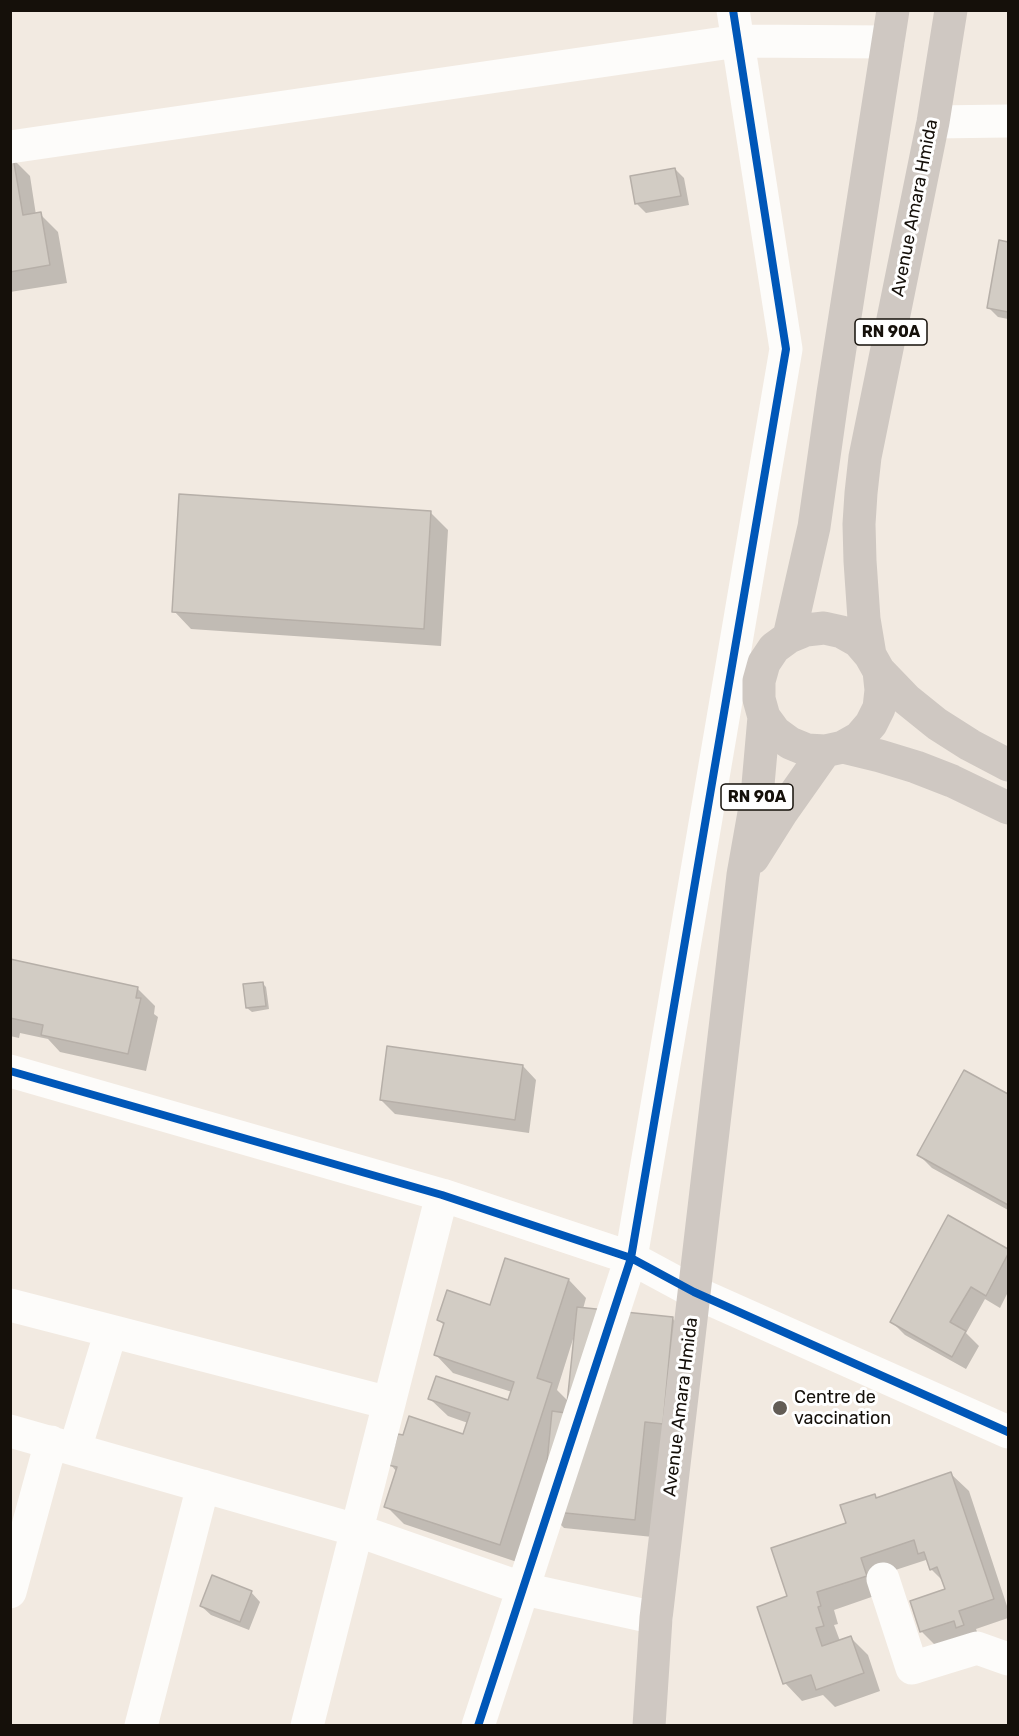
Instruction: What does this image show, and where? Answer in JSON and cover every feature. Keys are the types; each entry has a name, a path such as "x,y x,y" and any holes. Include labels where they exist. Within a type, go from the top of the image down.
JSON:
{"main road":[{"name":"RN 90A","path":"789,637 814,527 893,10"},
{"name":"Avenue Amara Hmida","path":"874,663 864,619 860,561 859,524 862,481 933,122 951,10"},
{"path":"1008,765 937,724 906,699 858,641 842,633 824,628 806,630 789,637 774,648 764,663 759,681 761,704 775,732 790,743 807,750 834,749 880,756 952,781 1008,808"},
{"path":"834,749 859,738 871,724 879,708 881,690 874,663"},
{"name":"Avenue Amara Hmida","path":"649,1725 656,1618 743,875 757,796 761,704"},
{"name":"Avenue Amara Hmida","path":"743,875 782,812 834,749"}],"street":[{"path":"10,147 735,26 888,42"},
{"path":"478,1725 631,1258 786,349 735,26"},
{"path":"933,122 1008,121"},
{"path":"727,690 761,704"},
{"path":"10,1071 442,1195 631,1258 694,1292 1008,1432"},
{"path":"307,1725 442,1195"},
{"path":"10,1305 389,1403"},
{"path":"10,1592 63,1446 111,1331"},
{"path":"10,1431 356,1530 524,1588 656,1618"},
{"path":"141,1725 203,1486"},
{"path":"883,1579 912,1668 977,1648 1008,1659"}],"building":[{"path":"10,157 13,157 23,215 41,212 50,265 10,272"},
{"path":"675,168 681,196 635,204 630,176"},
{"path":"999,240 1008,242 1008,312 987,308"},
{"path":"179,494 431,511 424,629 172,612"},
{"path":"10,959 138,987 136,998 141,998 128,1054 41,1035 43,1025 10,1018"},
{"path":"263,982 266,1006 246,1008 243,984"},
{"path":"387,1046 523,1065 515,1120 380,1100"},
{"path":"964,1070 1008,1094 1008,1205 917,1155"},
{"path":"948,1215 1008,1249 1008,1254 986,1296 971,1287 950,1322 966,1331 952,1357 890,1322"},
{"path":"505,1258 569,1279 537,1378 552,1383 500,1545 384,1507 397,1467 388,1465 398,1434 403,1435 409,1416 463,1434 470,1413 428,1399 436,1376 508,1400 514,1382 434,1355 444,1323 437,1320 447,1290 490,1305"},
{"path":"577,1307 673,1317 663,1424 645,1422 635,1520 545,1511 544,1492 552,1411 566,1413"},
{"path":"951,1472 994,1599 959,1611 964,1625 956,1628 954,1621 920,1632 910,1601 945,1589 937,1567 930,1570 924,1552 918,1554 914,1540 861,1558 867,1576 817,1592 821,1606 818,1607 824,1626 816,1628 822,1646 851,1636 864,1673 816,1690 811,1675 783,1684 757,1607 787,1596 771,1548 846,1523 840,1505 875,1494 876,1498"},
{"path":"212,1575 252,1591 240,1622 200,1606"}],"cycle path":[{"path":"478,1726 631,1258 786,349 733,10"},
{"path":"10,1071 442,1195 631,1258 694,1292 1008,1432"}],"place":[{"name":"Centre de vaccination","path":"780,1408"}]}
